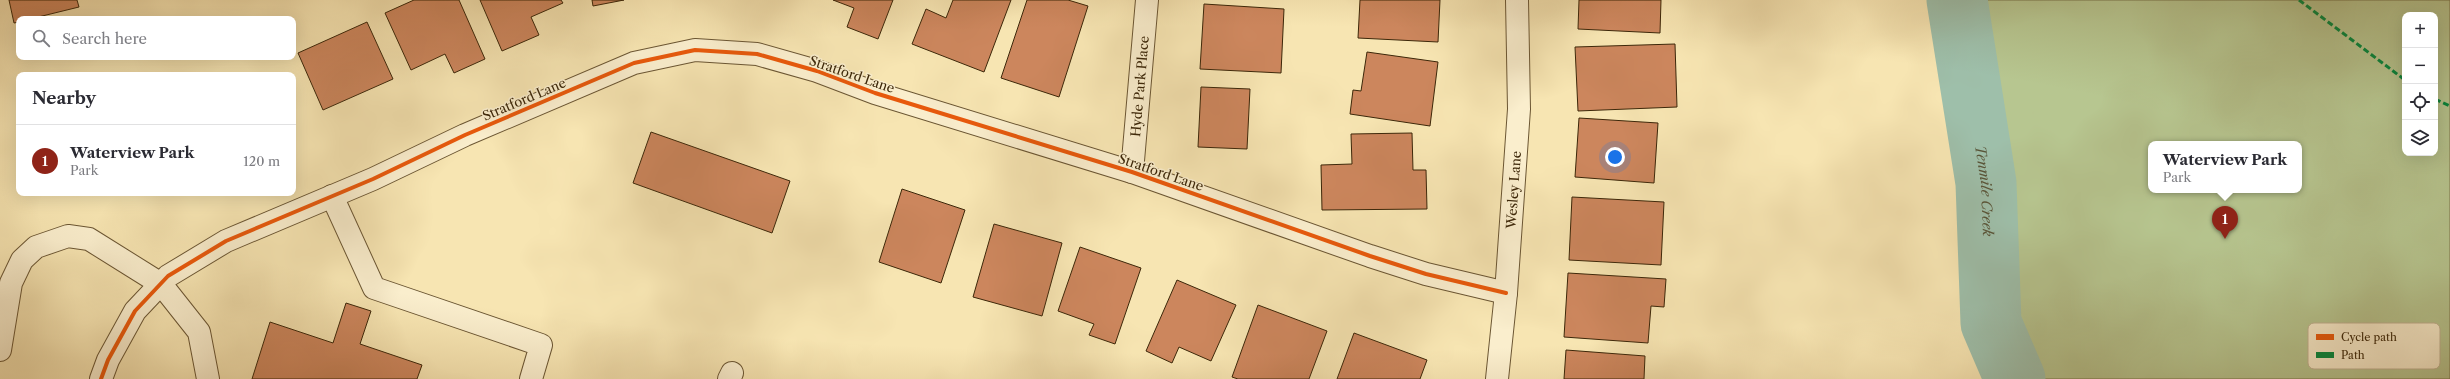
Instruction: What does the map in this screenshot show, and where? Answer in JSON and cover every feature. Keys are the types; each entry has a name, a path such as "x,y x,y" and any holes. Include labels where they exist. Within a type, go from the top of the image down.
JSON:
{"street":[{"name":"Hyde Park Place","path":"1132,172 1147,0"},
{"name":"Wesley Lane","path":"1497,379 1506,293 1519,109 1517,0"},
{"name":"Stratford Lane","path":"101,379 108,360 135,311 168,276 226,241 373,179 465,135 634,63 695,50 757,54 809,68 876,93 1132,172 1370,256 1426,274 1506,293"},
{"path":"332,196 374,288 541,345 532,379"},
{"path":"0,350 11,283 22,260 36,247 68,236 89,239 161,284 199,332 208,379"}],"green space":[{"path":"1932,0 2450,0 2450,379 2026,379 2001,325 1999,129 1943,36"}],"building":[{"path":"9,0 77,0 79,7 42,16 16,16 16,23 14,23"},
{"path":"414,0 459,0 485,59 454,73 445,54 411,70 385,13"},
{"path":"480,0 561,0 563,3 531,17 539,35 502,51"},
{"path":"592,0 624,0 593,6"},
{"path":"833,0 893,0 878,39 847,27 854,8"},
{"path":"953,0 1011,0 984,72 912,44 926,9 946,18"},
{"path":"1027,0 1068,0 1088,6 1059,97 1001,78"},
{"path":"1360,0 1440,0 1438,42 1358,38"},
{"path":"1579,0 1661,0 1660,33 1578,29"},
{"path":"1204,4 1284,9 1281,73 1200,69"},
{"path":"367,22 393,79 323,110 298,53"},
{"path":"1675,44 1677,107 1578,111 1575,47"},
{"path":"1367,52 1438,62 1430,126 1350,114 1353,90 1361,91"},
{"path":"1201,87 1250,89 1247,149 1198,147"},
{"path":"1579,118 1658,123 1654,183 1575,177"},
{"path":"651,132 790,181 772,233 633,183"},
{"path":"1412,133 1413,170 1426,170 1427,209 1322,210 1321,165 1352,164 1351,134"},
{"path":"902,189 965,210 941,283 879,262"},
{"path":"1572,197 1664,202 1661,265 1569,260"},
{"path":"994,224 1062,243 1042,316 973,297"},
{"path":"1080,247 1141,268 1115,344 1089,335 1094,324 1058,311"},
{"path":"1568,273 1666,279 1664,307 1651,306 1648,343 1564,337"},
{"path":"1177,280 1236,305 1211,361 1179,347 1172,363 1146,351"},
{"path":"346,303 371,311 360,344 422,365 417,379 252,379 270,322 333,343"},
{"path":"1258,305 1327,331 1309,379 1238,379 1232,377"},
{"path":"1354,333 1427,360 1420,379 1337,379"},
{"path":"1566,350 1645,356 1644,379 1564,379"}],"waterway":[{"name":"Tenmile Creek","path":"1957,0 1986,183 1991,323 2015,379"}],"marked path":[{"path":"2299,0 2402,78"},
{"path":"2438,100 2450,106"}],"cycle path":[{"path":"101,379 108,360 135,311 168,276 226,241 373,179 465,135 634,63 695,50 757,54 817,71 875,93 1132,172 1370,256 1426,274 1506,293"}],"place":[{"name":"Waterview Park","path":"2225,239"}]}
